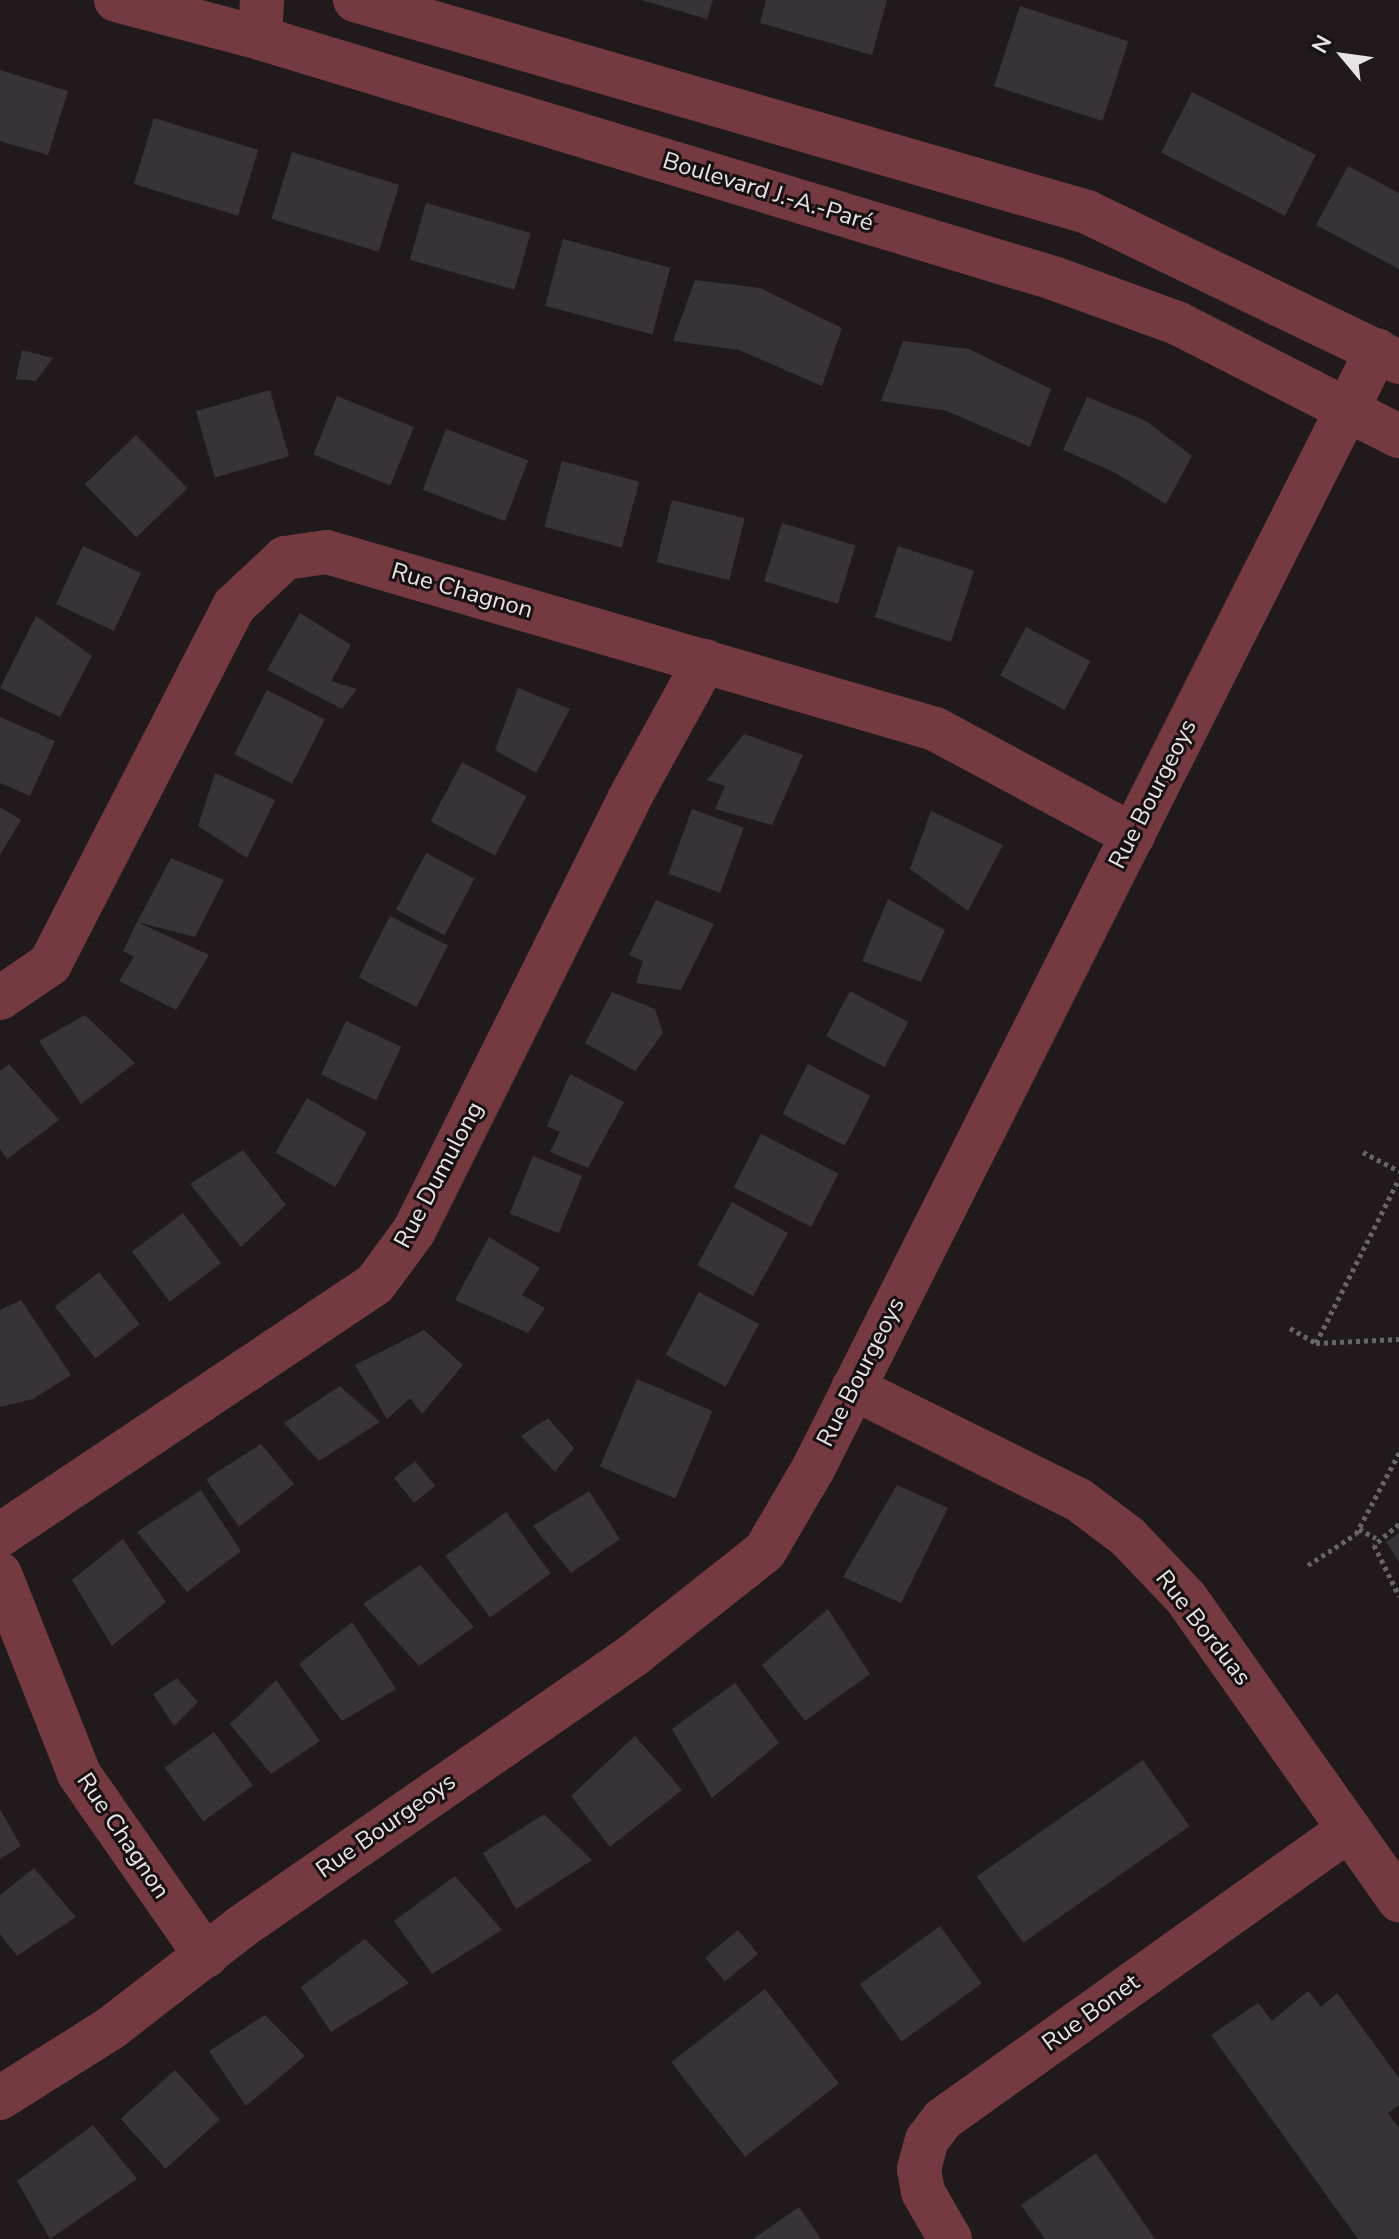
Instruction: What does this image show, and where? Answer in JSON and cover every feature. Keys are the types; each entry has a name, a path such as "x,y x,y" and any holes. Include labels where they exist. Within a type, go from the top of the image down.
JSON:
{"street":[{"name":"Boulevard J.-A.-Paré","path":"116,0 261,19 1056,279 1177,323 1399,436"},
{"path":"355,0 1073,208 1388,356"},
{"name":"Rue Bourgeoys","path":"0,2098 111,2028 241,1927 636,1653 765,1551 853,1388 1346,409 1388,356"},
{"name":"Rue Chagnon","path":"0,998 50,964 234,606 285,558 327,552 935,729 1133,835"},
{"name":"Rue Dumulong","path":"0,1535 375,1284 414,1231 628,801 705,661"},
{"name":"Rue Borduas","path":"853,1388 1079,1500 1116,1526 1186,1598 1399,1900"},
{"name":"Rue Chagnon","path":"0,1574 79,1774 206,1956"},
{"name":"Rue Bonet","path":"950,2239 923,2192 919,2169 927,2140 943,2119 1349,1829"}],"path":[{"path":"1363,1152 1399,1171"},
{"path":"1316,1343 1399,1179"},
{"path":"1290,1328 1316,1343 1399,1339"},
{"path":"1308,1565 1359,1529 1397,1463 1399,1453"},
{"path":"1399,1524 1376,1538 1374,1545 1399,1596"},
{"path":"1359,1529 1376,1538"}],"building":[{"path":"641,0 713,0 707,19"},
{"path":"766,0 887,0 872,55 760,23"},
{"path":"1020,6 1128,41 1102,121 994,86"},
{"path":"0,70 68,91 48,155 0,141"},
{"path":"1192,92 1316,155 1285,216 1161,153"},
{"path":"154,118 258,150 238,216 134,184"},
{"path":"292,152 399,185 379,252 272,219"},
{"path":"1348,166 1399,193 1399,269 1316,225"},
{"path":"426,203 531,233 515,290 410,260"},
{"path":"563,239 670,268 652,334 545,306"},
{"path":"695,280 760,288 842,328 822,386 739,350 673,341"},
{"path":"903,341 969,349 1051,389 1030,447 947,411 881,401"},
{"path":"22,350 53,358 36,381 16,379"},
{"path":"270,390 289,456 215,478 196,411"},
{"path":"337,396 414,427 390,486 313,454"},
{"path":"1087,397 1146,421 1192,456 1166,504 1114,472 1063,450"},
{"path":"446,429 528,461 505,521 423,490"},
{"path":"136,435 187,488 136,538 85,484"},
{"path":"562,461 639,482 622,547 544,527"},
{"path":"672,500 745,518 729,580 657,562"},
{"path":"782,523 856,546 838,604 764,581"},
{"path":"83,546 141,573 114,631 56,604"},
{"path":"898,546 974,571 951,642 875,617"},
{"path":"300,613 351,645 331,681 357,689 342,709 267,670"},
{"path":"36,616 92,656 60,717 0,688"},
{"path":"1026,627 1090,661 1065,710 1000,676"},
{"path":"518,688 570,709 536,773 495,750"},
{"path":"267,690 325,720 292,784 234,754"},
{"path":"0,717 55,741 30,796 0,783"},
{"path":"744,734 803,755 772,825 715,809 725,786 707,780"},
{"path":"462,762 526,796 495,855 431,821"},
{"path":"215,773 275,800 247,858 198,826"},
{"path":"0,807 21,820 0,855"},
{"path":"692,809 744,828 720,893 668,874"},
{"path":"931,811 1003,845 968,911 910,869"},
{"path":"426,853 475,879 445,935 396,910"},
{"path":"171,858 224,880 195,937 137,922"},
{"path":"888,899 945,930 921,982 862,961"},
{"path":"656,900 714,924 681,990 636,983 643,961 629,955"},
{"path":"390,916 448,946 417,1007 359,977"},
{"path":"137,922 209,955 176,1010 119,981 134,957 123,951"},
{"path":"850,991 908,1022 884,1067 826,1036"},
{"path":"612,992 655,1009 663,1033 635,1071 585,1043"},
{"path":"85,1015 135,1063 81,1104 39,1041"},
{"path":"346,1021 401,1047 376,1100 321,1074"},
{"path":"9,1064 59,1120 7,1159 0,1149 0,1071"},
{"path":"808,1064 870,1096 845,1146 783,1114"},
{"path":"570,1074 624,1102 588,1168 550,1152 560,1132 547,1126"},
{"path":"307,1098 367,1132 335,1187 275,1153"},
{"path":"761,1134 839,1173 811,1227 734,1187"},
{"path":"243,1150 286,1205 241,1247 190,1184"},
{"path":"533,1156 582,1176 559,1233 510,1213"},
{"path":"732,1202 788,1233 753,1296 697,1265"},
{"path":"183,1213 221,1263 170,1302 132,1252"},
{"path":"489,1237 540,1268 522,1295 545,1308 528,1333 455,1300"},
{"path":"99,1272 140,1324 96,1358 55,1306"},
{"path":"699,1292 759,1324 726,1387 666,1355"},
{"path":"21,1300 71,1375 33,1399 0,1407 0,1310"},
{"path":"424,1330 463,1365 422,1414 410,1398 387,1419 355,1365"},
{"path":"637,1379 712,1411 675,1498 600,1466"},
{"path":"340,1386 380,1422 319,1461 284,1423"},
{"path":"548,1418 574,1448 555,1472 521,1436"},
{"path":"261,1444 294,1484 239,1527 206,1479"},
{"path":"415,1461 435,1486 414,1503 394,1478"},
{"path":"897,1485 948,1508 901,1603 843,1577"},
{"path":"201,1490 241,1551 187,1592 137,1532"},
{"path":"589,1491 620,1539 571,1573 533,1526"},
{"path":"506,1512 551,1573 490,1618 445,1556"},
{"path":"1399,1533 1399,1562 1386,1542"},
{"path":"123,1539 166,1602 112,1646 72,1580"},
{"path":"420,1565 474,1627 419,1666 363,1604"},
{"path":"828,1609 870,1674 805,1721 762,1665"},
{"path":"352,1622 396,1689 342,1721 299,1664"},
{"path":"177,1678 198,1702 174,1726 153,1694"},
{"path":"276,1680 320,1741 271,1774 230,1724"},
{"path":"735,1683 779,1743 712,1798 672,1729"},
{"path":"214,1732 253,1785 203,1821 165,1768"},
{"path":"635,1736 682,1790 610,1847 571,1796"},
{"path":"1143,1760 1189,1826 1023,1943 977,1876"},
{"path":"0,1809 21,1846 0,1859"},
{"path":"544,1814 592,1860 516,1909 483,1853"},
{"path":"34,1868 76,1917 17,1956 0,1934 0,1895"},
{"path":"455,1876 502,1930 432,1974 394,1921"},
{"path":"940,1926 982,1983 902,2042 860,1984"},
{"path":"738,1930 758,1954 725,1981 705,1958"},
{"path":"365,1939 409,1983 331,2032 301,1987"},
{"path":"765,1989 839,2084 745,2157 671,2062"},
{"path":"1308,1991 1321,2007 1337,1993 1399,2078 1399,2105 1388,2113 1399,2128 1399,2239 1358,2239 1211,2035 1258,2003 1272,2021"},
{"path":"265,2015 305,2056 246,2106 209,2051"},
{"path":"175,2070 220,2120 166,2169 121,2119"},
{"path":"93,2125 137,2179 50,2239 17,2181"},
{"path":"1096,2153 1155,2239 1045,2239 1021,2205"},
{"path":"799,2207 821,2239 753,2239"}]}
